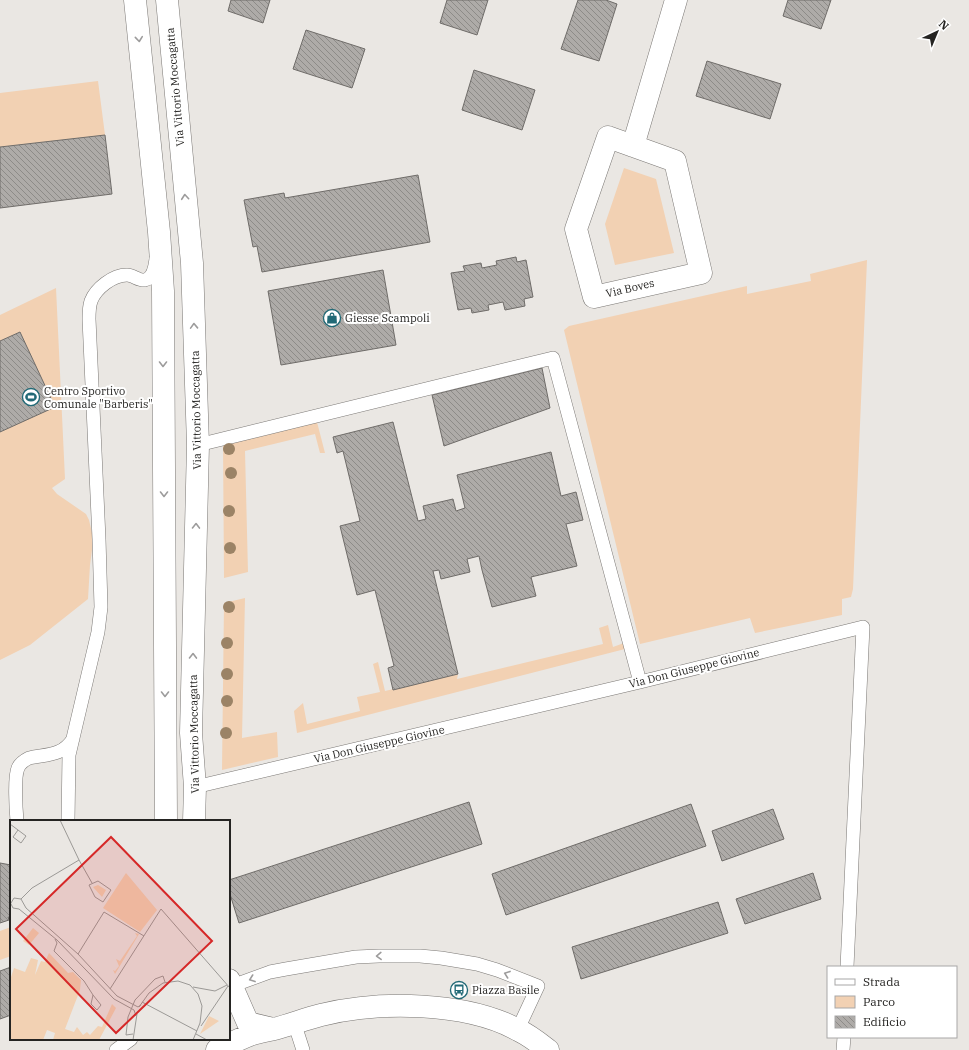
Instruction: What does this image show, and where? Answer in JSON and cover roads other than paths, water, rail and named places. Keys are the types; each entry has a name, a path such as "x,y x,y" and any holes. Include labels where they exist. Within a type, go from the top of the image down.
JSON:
{"street":[{"path":"134,0 162,265 166,820"},
{"name":"Via Vittorio Moccagatta","path":"167,0 192,262 198,445 191,733 195,787 194,820"},
{"path":"633,146 676,0"},
{"name":"Via Boves","path":"608,137 633,146 675,161 701,273 594,297 576,229 608,137"},
{"path":"230,984 248,1023 284,1026"},
{"path":"217,1050 250,1035 321,1015 379,1006 425,1007 471,1013 518,1029 548,1050"},
{"path":"207,1050 213,1045 213,1040"}],"lane":[{"path":"68,820 69,762 71,747 98,632 102,607 89,327 90,308 91,302 96,294 102,286 110,280 124,275 131,275 144,280 151,276 155,267 159,232"},
{"path":"198,445 553,358 640,682"},
{"name":"Via Don Giuseppe Giovine","path":"195,787 640,682 863,627 847,966"},
{"path":"17,820 16,774 19,765 26,759 57,753 63,750 71,742 75,734"},
{"path":"230,984 270,972 356,957 400,956 441,958 477,964 538,986 518,1029"},
{"path":"284,1026 303,1050"},
{"path":"843,1050 844,1038"},
{"path":"116,1050 130,1040"}],"place":[{"name":"Giesse Scampoli","path":"332,318"},
{"name":"Centro Sportivo Comunale \"Barberis\"","path":"31,397"},
{"name":"Piazza Basile","path":"459,990"}]}
